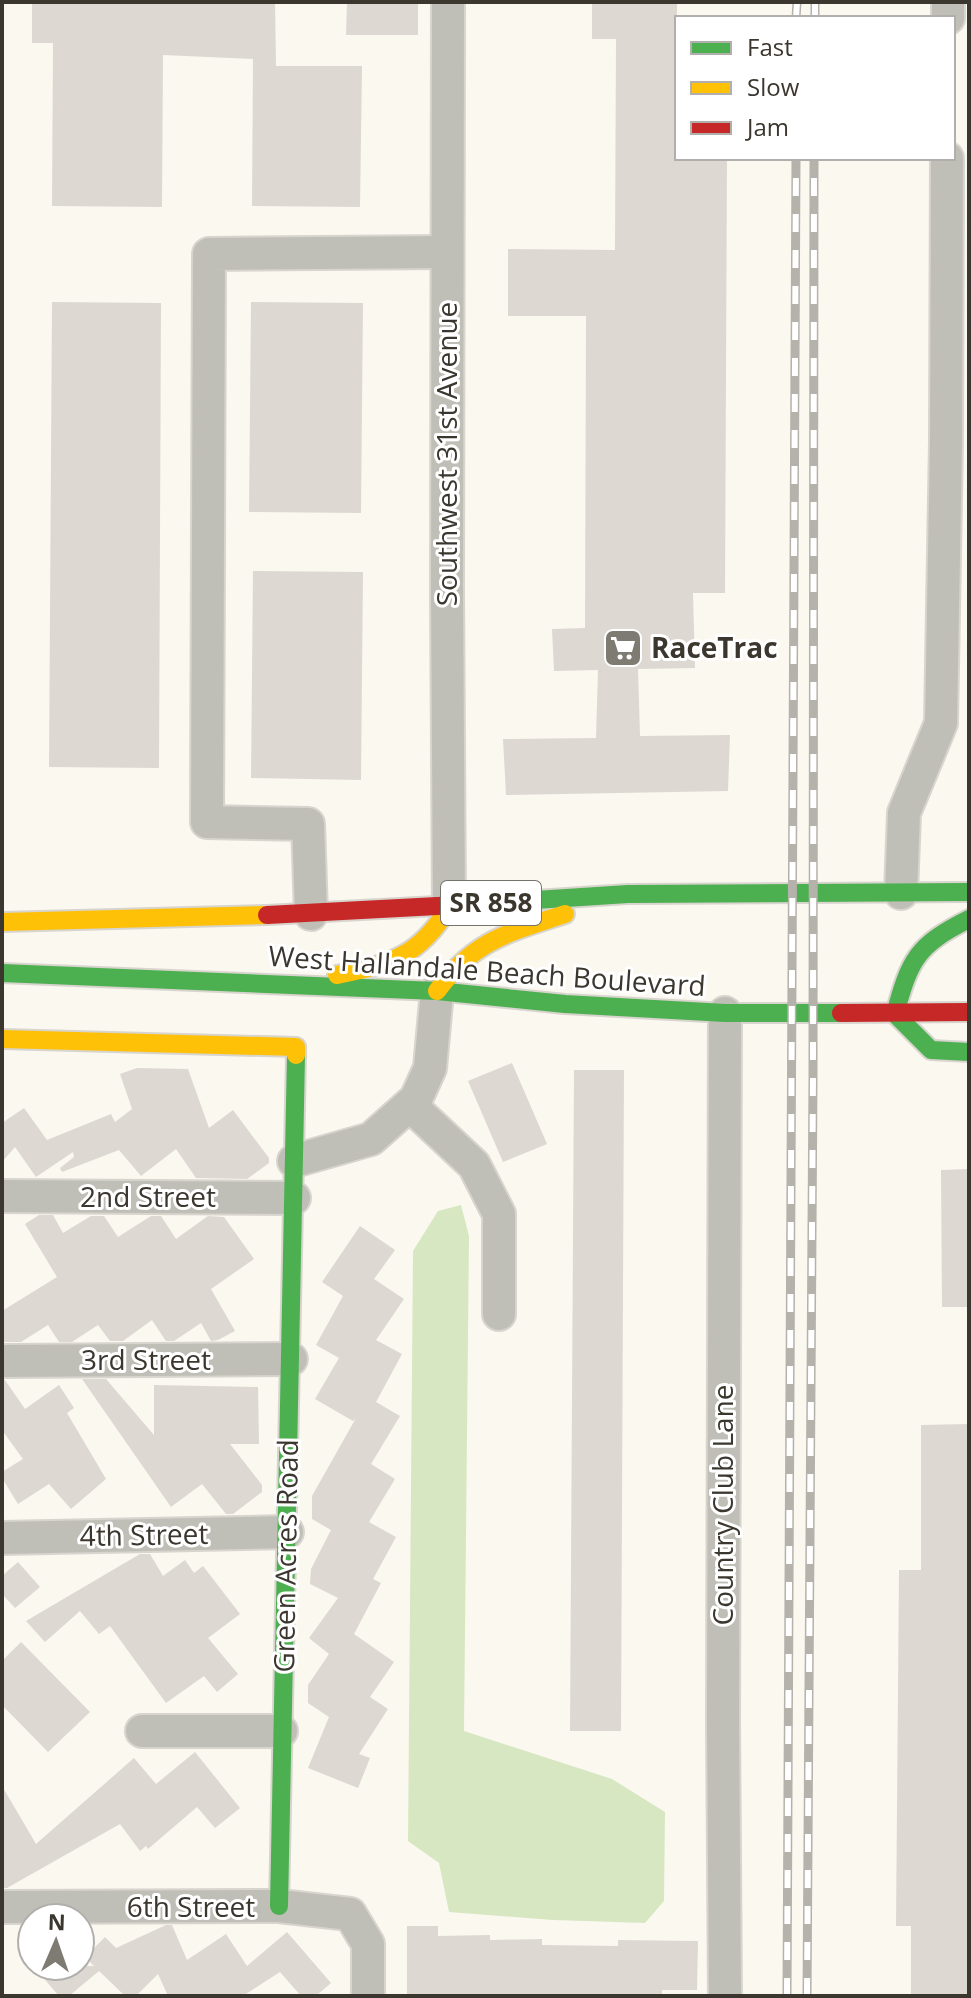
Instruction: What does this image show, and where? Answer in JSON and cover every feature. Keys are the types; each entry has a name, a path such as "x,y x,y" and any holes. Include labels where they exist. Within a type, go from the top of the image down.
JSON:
{"main road":[{"name":"West Hallandale Beach Boulevard","path":"2,922 311,914 628,894 969,892"},
{"path":"437,991 458,963 510,932 628,894"},
{"path":"287,986 372,968 401,956 431,936 449,907"},
{"path":"969,919 922,947 908,966 895,1014 931,1050 969,1052"},
{"name":"West Hallandale Beach Boulevard","path":"2,973 437,991 565,1004 725,1013 969,1012"},
{"name":"Green Acres Road","path":"2,1039 296,1047 279,1906"}],"street":[{"name":"Southwest 31st Avenue","path":"448,2 449,907"},
{"path":"901,893 904,813 941,723 947,160"},
{"path":"311,914 308,824 207,822 209,254 446,252"},
{"path":"294,1161 371,1139 416,1099 430,1068 437,991"},
{"name":"Country Club Lane","path":"725,1013 725,1996"},
{"path":"410,1105 474,1165 499,1214 499,1314"},
{"name":"2nd Street","path":"2,1196 294,1198"},
{"name":"3rd Street","path":"2,1361 291,1359"},
{"name":"4th Street","path":"2,1538 287,1532"},
{"path":"142,1731 281,1731"},
{"path":"279,1906 350,1914 368,1944 368,1996"},
{"name":"6th Street","path":"4,1908 279,1906"}],"shaded area":[{"path":"461,1205 469,1236 464,1731 612,1779 665,1812 664,1901 645,1923 449,1912 439,1863 408,1841 413,1251 438,1211"}],"building":[{"path":"32,2 275,2 276,66 362,66 360,207 252,206 253,59 163,55 162,207 52,206 53,43 32,43"},
{"path":"347,2 418,2 418,35 346,35"},
{"path":"592,2 677,2 675,160 727,160 725,593 693,593 695,668 638,669 640,736 730,735 728,791 506,795 503,739 596,738 598,670 554,671 552,629 585,628 586,316 508,316 508,249 615,250 616,39 592,39"},
{"path":"52,302 161,303 159,768 49,767"},
{"path":"251,302 363,303 361,513 249,512"},
{"path":"253,571 363,572 361,780 251,778"},
{"path":"512,1063 547,1144 503,1162 468,1081"},
{"path":"137,1068 188,1069 209,1128 233,1110 269,1158 269,1163 247,1179 196,1178 176,1149 141,1176 119,1150 62,1172 60,1168 74,1157 73,1152 36,1177 15,1147 2,1162 2,1123 24,1108 47,1140 111,1114 115,1122 132,1109 120,1074"},
{"path":"574,1070 624,1070 621,1731 570,1731"},
{"path":"969,1169 969,1307 942,1307 941,1170"},
{"path":"39,1215 53,1215 63,1233 91,1216 104,1216 118,1237 151,1216 161,1216 176,1239 208,1216 224,1217 254,1259 211,1289 235,1331 211,1341 201,1323 174,1341 166,1341 152,1320 123,1341 110,1341 98,1325 72,1342 59,1342 48,1325 21,1342 2,1342 2,1311 57,1277 25,1224"},
{"path":"360,1226 395,1250 374,1279 404,1299 376,1340 402,1354 376,1402 400,1416 371,1464 395,1479 369,1522 396,1537 373,1579 381,1583 354,1634 394,1662 370,1697 388,1709 359,1754 370,1758 358,1788 308,1768 329,1717 308,1703 308,1685 329,1654 309,1638 338,1598 310,1584 311,1569 331,1530 312,1519 312,1496 356,1418 353,1421 315,1399 339,1358 316,1345 343,1296 322,1282"},
{"path":"82,1379 106,1379 154,1435 154,1385 258,1387 259,1444 230,1444 262,1485 262,1492 233,1514 226,1514 202,1484 171,1507"},
{"path":"2,1380 25,1409 59,1385 74,1408 67,1413 106,1479 71,1509 49,1484 18,1504 2,1478 2,1472 23,1459 2,1430"},
{"path":"969,1424 969,1996 911,1996 911,1926 896,1926 899,1570 921,1570 921,1425"},
{"path":"140,1554 150,1554 163,1576 185,1560 194,1573 203,1566 240,1614 208,1638 238,1674 217,1692 204,1676 166,1703 110,1626 99,1634 80,1611 45,1642 26,1621"},
{"path":"18,1562 40,1587 15,1608 2,1594 2,1576"},
{"path":"21,1642 90,1712 48,1752 2,1705 2,1661"},
{"path":"195,1752 240,1808 215,1828 197,1807 148,1849 146,1846 140,1851 120,1824 2,1888 2,1786 36,1844 134,1758 156,1784"},
{"path":"172,1925 187,1960 226,1934 247,1966 287,1932 331,1983 316,1996 301,1996 280,1972 243,1996 168,1996 158,1974 136,1996 125,1996 99,1971 96,1974 96,1946 105,1937 116,1948"},
{"path":"407,1926 438,1926 438,1936 490,1935 490,1940 542,1939 542,1945 618,1946 618,1940 698,1941 697,1990 662,1990 662,1996 407,1996"},
{"path":"47,1982 86,1982 69,1996 59,1996"}],"railway":[{"path":"796,16 797,2"},
{"path":"815,2 815,16"},
{"path":"787,1996 796,160"},
{"path":"807,1996 813,1076 814,160"}],"traffic: fast":[{"path":"475,904 628,894 969,892"},
{"path":"895,1014 911,967 918,956 938,937 969,919"},
{"path":"2,973 437,991 565,1004 725,1013 841,1013"},
{"path":"895,1014 931,1050 969,1052"},
{"path":"279,1906 296,1055"}],"traffic: slow":[{"path":"337,975 373,967 402,955 427,937 449,907"},
{"path":"437,991 479,949 509,933 565,914"},
{"path":"2,922 267,915"},
{"path":"2,1039 296,1047 296,1055"}],"traffic: jam":[{"path":"267,915 475,904"},
{"path":"841,1013 969,1012"}],"place":[{"name":"RaceTrac","path":"623,648"}]}
